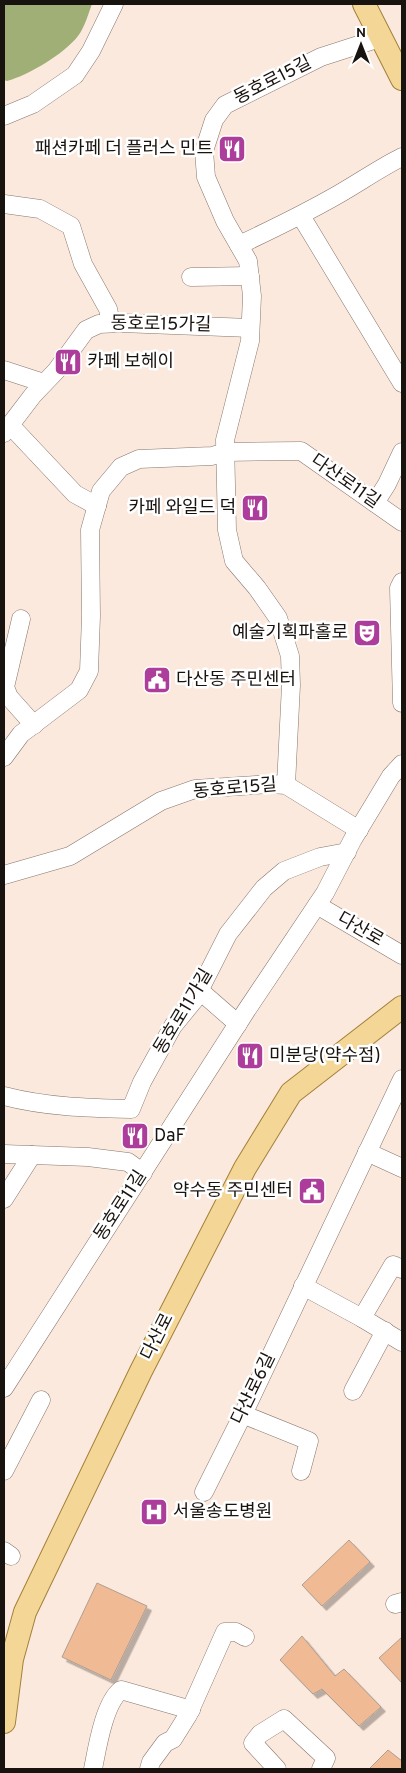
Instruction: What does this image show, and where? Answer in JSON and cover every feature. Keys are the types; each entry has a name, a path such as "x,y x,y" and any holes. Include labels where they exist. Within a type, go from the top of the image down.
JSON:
{"main road":[{"path":"364,4 402,78"},
{"name":"다산로","path":"4,1722 8,1659 25,1612 141,1370 245,1168 291,1093 402,1007"}],"street":[{"path":"4,116 33,104 75,75 91,50 114,4"},
{"name":"동호로15길","path":"4,875 70,856 161,801 195,790 270,784 286,785 291,685 290,656 278,618 257,588 234,561 226,530 225,440 250,341 252,296 250,276 248,261 225,222 206,177 204,151 214,120 225,105 312,62 380,38"},
{"path":"239,245 301,216 381,167 402,157"},
{"path":"4,204 40,209 71,226 83,264 108,309 110,323"},
{"path":"301,216 402,383"},
{"path":"191,277 250,276"},
{"name":"동호로15가길","path":"7,429 56,371 86,330 100,324 250,328"},
{"path":"4,370 44,383"},
{"path":"7,429 75,494 97,506"},
{"name":"다산로11길","path":"225,452 301,451 402,522"},
{"path":"4,757 21,734 79,690 89,671 91,616 90,530 101,491 121,467 139,459 212,456 225,452"},
{"path":"375,503 387,484 402,452"},
{"path":"402,582 399,588 402,704"},
{"path":"21,619 5,687 9,696 34,724"},
{"name":"동호로11길","path":"4,1388 238,1024 325,893 391,776 402,764"},
{"path":"286,785 359,830"},
{"name":"동호로11가길","path":"4,1096 27,1102 72,1108 131,1109 142,1082 173,1026 195,999 228,934 264,888 284,871 320,858 347,852"},
{"name":"다산로","path":"317,905 402,955"},
{"path":"199,990 238,1024"},
{"name":"다산로6길","path":"204,1492 402,1079"},
{"path":"367,1152 402,1168"},
{"path":"4,1154 88,1157 128,1162 143,1173"},
{"path":"4,1199 32,1155"},
{"path":"362,1318 393,1265 402,1269"},
{"path":"303,1286 402,1342"},
{"path":"353,1391 385,1331"},
{"path":"4,1471 41,1400"},
{"path":"242,1414 309,1441 301,1471"},
{"path":"149,1769 151,1762 165,1743 173,1739 191,1710 224,1632 236,1632 245,1637"},
{"path":"93,1769 100,1732 115,1695 121,1690 191,1710"},
{"path":"278,1769 254,1743 260,1734 284,1719 326,1758 321,1769"}],"green space":[{"path":"4,4 92,4 83,29 72,43 46,63 7,81 4,80"}],"building":[{"path":"349,1540 370,1562 322,1606 302,1585"},
{"path":"97,1583 147,1606 111,1680 62,1657"},
{"path":"302,1636 335,1676 344,1669 381,1707 359,1726 322,1689 313,1694 280,1660"},
{"path":"402,1637 402,1683 379,1658"},
{"path":"388,1750 402,1761 402,1769 369,1769"}],"place":[{"name":"패션카페 더 플러스 민트","path":"232,149"},
{"name":"카페 보헤이","path":"68,362"},
{"name":"카페 와일드 덕","path":"255,508"},
{"name":"예술기획파홀로","path":"367,633"},
{"name":"다산동 주민센터","path":"157,680"},
{"name":"미분당(약수점)","path":"250,1056"},
{"name":"DaF","path":"135,1136"},
{"name":"약수동 주민센터","path":"312,1191"},
{"name":"서울송도병원","path":"154,1512"}]}
